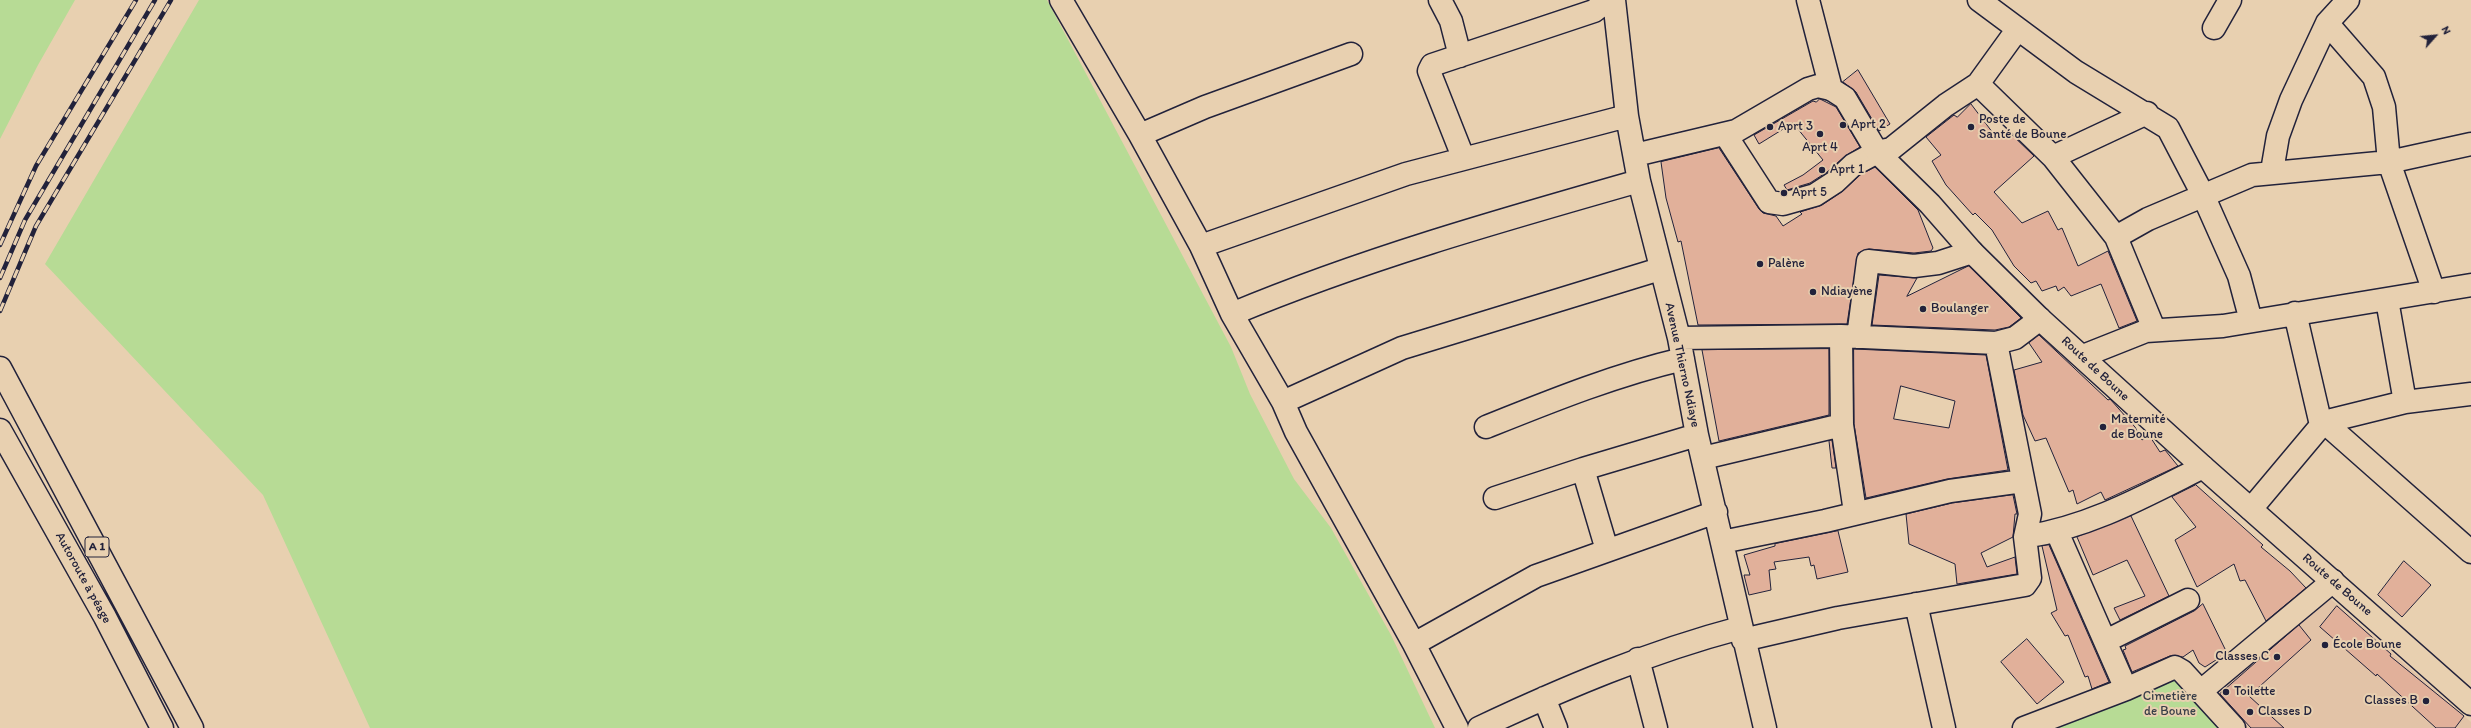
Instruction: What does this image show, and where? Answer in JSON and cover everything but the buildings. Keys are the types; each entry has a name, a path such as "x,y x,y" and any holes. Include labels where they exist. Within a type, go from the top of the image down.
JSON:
{"main road":[{"path":"1061,0 1140,135 1201,246 1232,314 1283,402 1296,432 1414,644 1458,728"},
{"path":"1440,0 1451,21 1460,56"},
{"path":"1463,157 1429,71 1432,65 1594,11 1608,0"},
{"name":"Avenue Thierno Ndiaye","path":"1614,0 1627,116 1639,181 1660,269 1679,338 1697,435 1704,458 1742,634 1765,728"},
{"path":"1808,0 1831,90"},
{"path":"1979,0 2076,72 2147,113 2164,124 2174,135 2203,195 2239,276 2251,321"},
{"path":"2214,28 2230,0"},
{"path":"2272,172 2278,136 2291,100 2327,23 2348,0"},
{"path":"2327,23 2374,77 2384,107 2390,162 2434,292"},
{"path":"1725,134 1769,202 1776,205 1814,195 1835,182 1853,164 1877,152 1891,149 1946,105 1978,84 2018,30"},
{"path":"1140,135 1205,107 1351,54"},
{"path":"1978,84 2053,157 2116,237 2154,329"},
{"path":"1635,155 1736,131 1808,89 1818,86 1831,90"},
{"name":"Route de Boune","path":"1831,90 1845,98 1877,152 1930,204 1972,252 2040,319 2203,467 2471,704"},
{"path":"2053,157 2147,113"},
{"path":"1201,246 1386,180 1463,157 1627,116"},
{"path":"2116,237 2148,219 2252,174 2390,162 2471,144"},
{"path":"1232,314 1288,291 1435,241 1639,181"},
{"path":"1855,512 1842,425 1850,336 1868,260 1914,266 1938,263 1972,252"},
{"path":"1283,402 1402,348 1660,269"},
{"path":"2082,356 2134,334 2154,329 2223,326 2294,313 2387,300 2471,285"},
{"path":"2387,300 2405,402"},
{"path":"2294,313 2323,423 2471,552"},
{"path":"1679,338 1850,336 1996,343 2015,338 2040,319"},
{"path":"1479,728 1544,698 1638,658 1688,642 1838,618 2025,585 2030,578 2025,537 2030,514 1996,343"},
{"path":"1486,427 1620,375 1683,359"},
{"name":"A 1","path":"0,368 192,728"},
{"path":"2251,509 2323,423 2405,402 2467,399"},
{"path":"1704,458 1842,425"},
{"name":"Autoroute à péage","path":"0,430 105,617 162,728"},
{"path":"1495,498 1583,469 1697,435"},
{"path":"2025,537 2057,532 2121,509 2203,467"},
{"path":"1583,469 1607,550"},
{"path":"1722,542 1950,490 2023,481"},
{"path":"1414,644 1536,576 1716,512"},
{"path":"2057,532 2126,689"},
{"path":"2201,691 2333,581"},
{"path":"2106,641 2188,600"},
{"path":"1916,604 1944,728"},
{"path":"1638,658 1656,728"},
{"path":"2024,728 2126,689 2175,667 2182,671 2234,728"},
{"path":"1544,698 1556,728"}],"shaded area":[{"name":"École Boune","path":"2326,595 2471,722 2471,728 2239,728 2209,694"}],"green space":[{"path":"0,0 75,0 38,65 0,139"},
{"path":"199,0 1047,0 1231,347 1250,394 1294,479 1331,528 1391,635 1435,728 370,728 263,495 45,264"},
{"name":"Cimetière de Boune","path":"2176,676 2225,728 2041,728"}],"railway":[{"path":"0,245 36,166 136,0"},
{"path":"0,278 25,220 155,0"},
{"path":"0,311 36,226 171,0"}],"place":[{"name":"Aprt 2","path":"1843,125"},
{"name":"Aprt 3","path":"1770,127"},
{"name":"Poste de Santé de Boune","path":"1971,127"},
{"name":"Aprt 4","path":"1820,134"},
{"name":"Aprt 1","path":"1822,170"},
{"name":"Aprt 5","path":"1784,193"},
{"name":"Palène","path":"1760,264"},
{"name":"Ndiayène","path":"1813,292"},
{"name":"Boulanger","path":"1923,309"},
{"name":"Maternité de Boune","path":"2103,427"},
{"name":"École Boune","path":"2325,645"},
{"name":"Classes C","path":"2277,657"},
{"name":"Toilette","path":"2226,692"},
{"name":"Classes B","path":"2426,701"},
{"name":"Classes D","path":"2250,712"}]}
